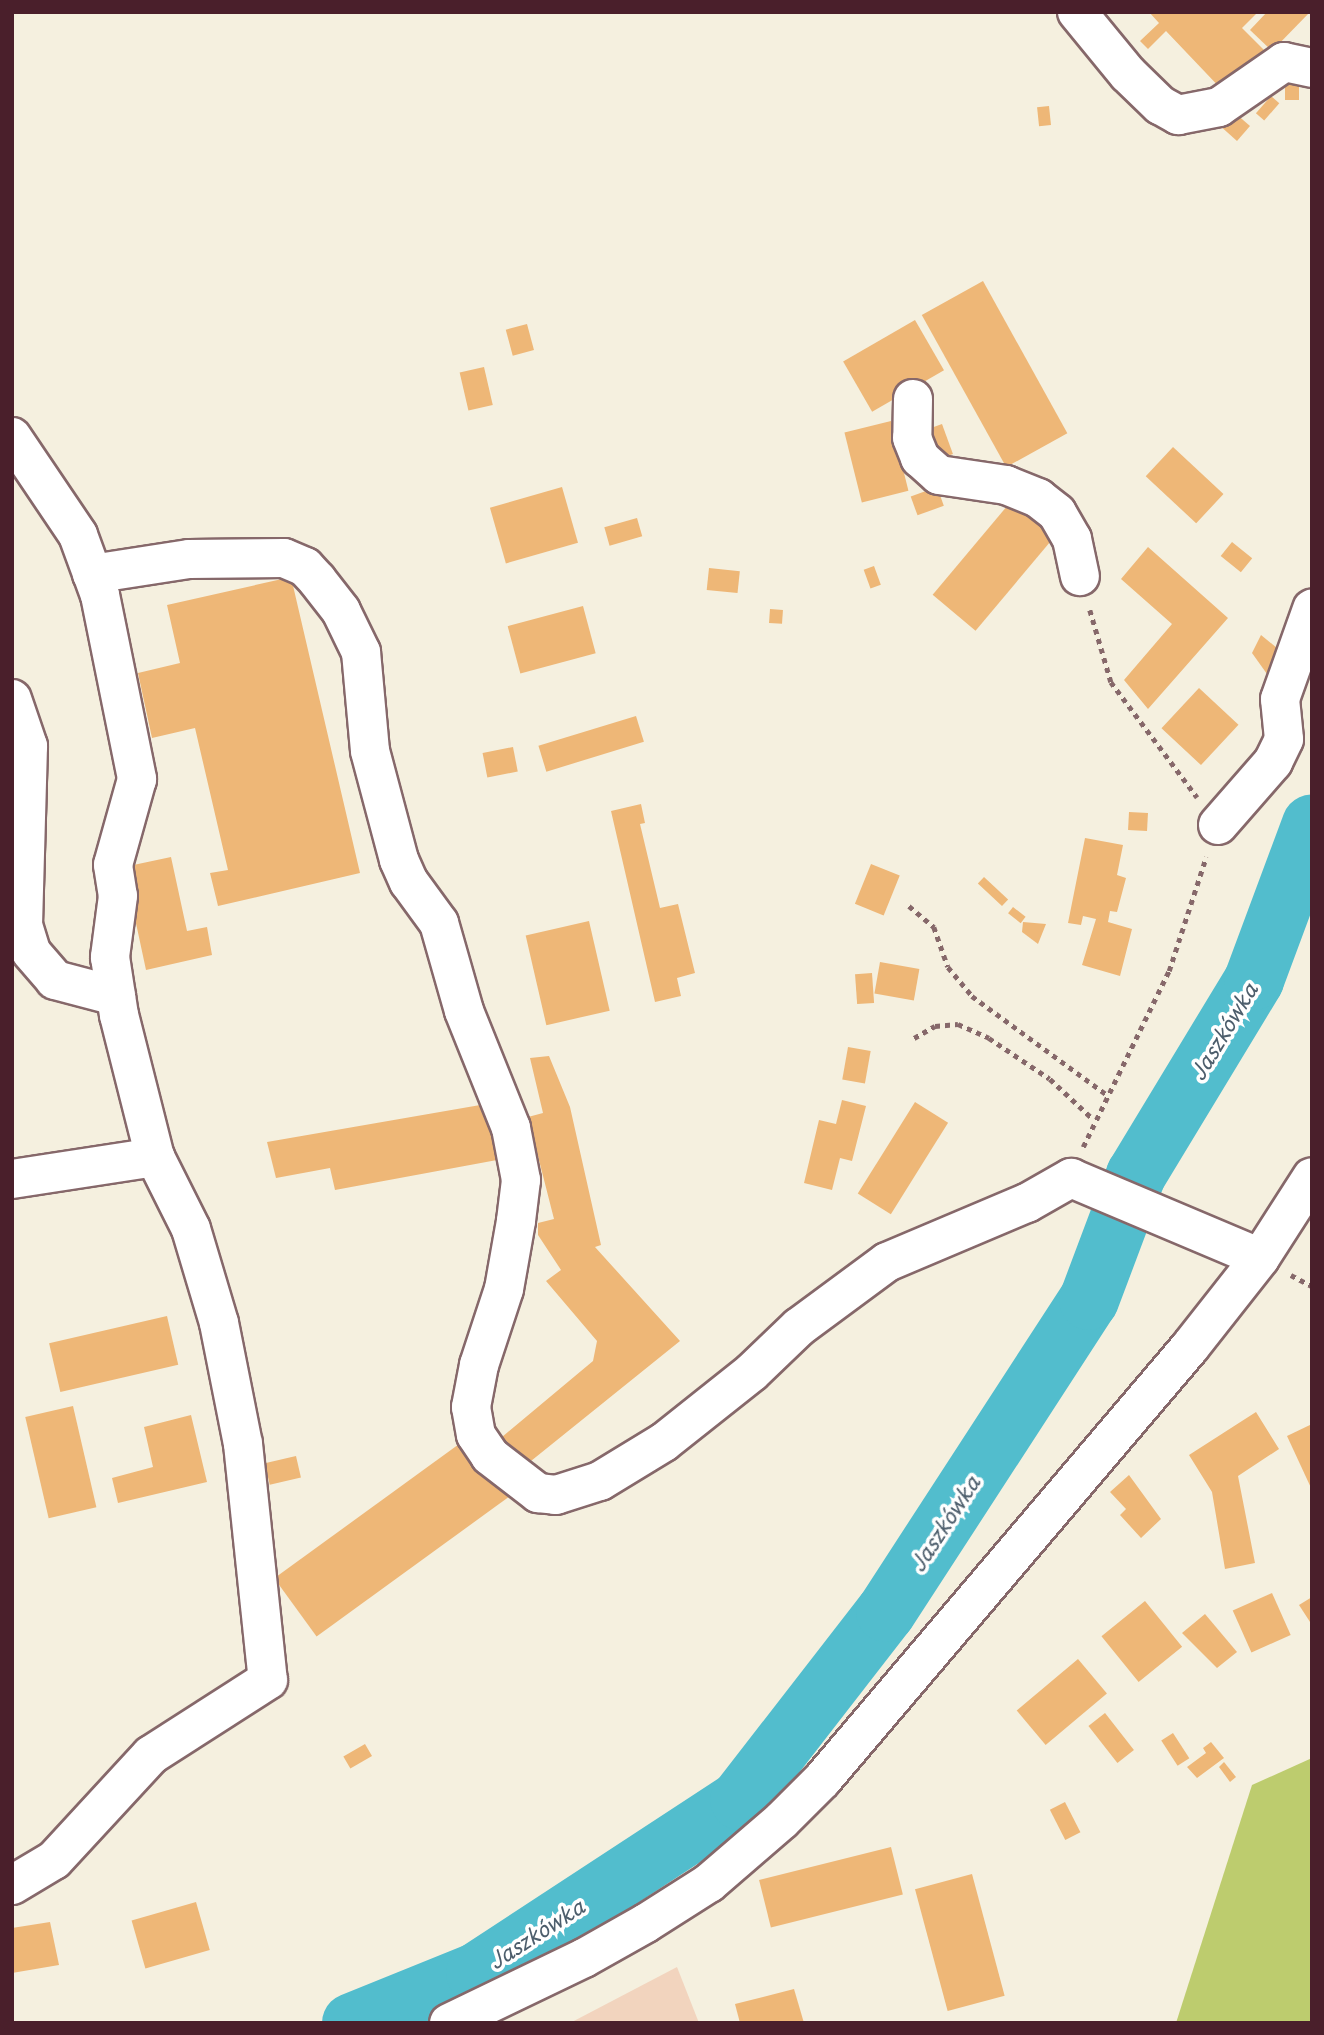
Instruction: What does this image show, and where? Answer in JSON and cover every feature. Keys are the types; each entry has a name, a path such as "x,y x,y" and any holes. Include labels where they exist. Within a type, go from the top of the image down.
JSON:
{"street":[{"path":"1077,12 1128,74 1160,105 1178,115 1219,107 1284,62 1312,68"},
{"path":"913,398 912,438 920,458 939,475 1006,485 1038,498 1057,513 1072,539 1080,576"},
{"path":"12,437 78,535 92,574 137,779 113,865 118,896 110,957 116,996 155,1157 191,1229 219,1323 243,1444 268,1680 151,1755 54,1860 12,1885"},
{"path":"92,574 189,559 284,558 305,567 317,580 341,611 361,652 370,751 393,839 409,883 439,923 451,953 464,1011 511,1128 521,1180 504,1289 479,1365 471,1407 476,1435 490,1456 538,1493 556,1495 600,1481 664,1442 752,1372 799,1327 887,1262 1082,1182 1260,1258"},
{"path":"1217,825 1273,762 1284,739 1280,699 1312,609"},
{"path":"12,699 28,746 18,918 31,952 55,980 116,996"},
{"path":"12,1179 155,1157"},
{"path":"449,2023 584,1958 646,1923 709,1883 782,1820 822,1780 1191,1347 1260,1258 1312,1177"}],"path":[{"path":"1080,576 1111,682 1217,825 1169,971 1093,1119 1082,1182"},
{"path":"909,906 934,928 958,984 1106,1094"},
{"path":"914,1038 935,1026 958,1024 989,1038 1050,1079 1093,1119"}],"shaded area":[{"path":"677,1967 699,2023 570,2023"}],"green space":[{"path":"1312,1758 1312,2023 1176,2023 1252,1785"}],"building":[{"path":"1149,12 1258,12 1242,28 1267,53 1225,93 1166,31 1148,49 1140,41 1159,23"},
{"path":"1267,12 1310,12 1272,51 1250,30"},
{"path":"1285,84 1299,84 1299,100 1285,100"},
{"path":"1271,96 1279,103 1264,121 1256,113"},
{"path":"1049,106 1051,125 1039,126 1037,107"},
{"path":"1235,113 1250,126 1237,141 1218,124"},
{"path":"983,281 1067,433 1006,467 922,315"},
{"path":"915,320 944,370 872,412 843,362"},
{"path":"527,324 534,350 513,356 506,330"},
{"path":"484,367 493,405 468,411 460,373"},
{"path":"891,421 908,491 862,502 844,433"},
{"path":"942,424 953,454 935,461 924,430"},
{"path":"1173,447 1223,494 1196,523 1146,476"},
{"path":"562,487 578,543 506,563 490,508"},
{"path":"937,487 944,506 918,515 911,497"},
{"path":"1013,499 1056,535 976,631 933,595"},
{"path":"637,518 642,536 610,546 604,527"},
{"path":"1232,542 1252,558 1241,572 1221,556"},
{"path":"1148,547 1228,618 1148,709 1124,680 1172,624 1121,579"},
{"path":"874,566 881,585 871,589 864,570"},
{"path":"709,568 740,571 738,593 707,590"},
{"path":"291,577 360,873 218,906 210,873 228,870 195,728 152,738 138,673 180,663 167,605"},
{"path":"583,606 596,653 520,674 508,626"},
{"path":"770,609 783,610 782,624 769,623"},
{"path":"1261,635 1288,657 1277,688 1252,653"},
{"path":"1199,688 1238,725 1201,765 1161,728"},
{"path":"636,716 644,742 546,772 538,746"},
{"path":"513,747 518,772 487,777 483,753"},
{"path":"641,804 645,823 640,824 660,908 678,904 695,973 677,978 681,996 655,1002 611,811"},
{"path":"1129,812 1148,813 1147,831 1128,830"},
{"path":"1085,838 1123,845 1117,875 1126,878 1117,912 1110,911 1108,922 1132,929 1120,976 1082,965 1096,919 1083,916 1081,925 1068,923"},
{"path":"171,857 187,931 207,927 212,955 146,970 124,867"},
{"path":"871,864 900,876 884,915 855,904"},
{"path":"984,877 1008,900 1002,906 978,884"},
{"path":"1013,907 1026,917 1021,923 1008,913"},
{"path":"589,921 610,1011 546,1025 526,936"},
{"path":"1023,922 1046,924 1038,944 1022,932"},
{"path":"880,962 919,969 914,1000 874,994"},
{"path":"872,973 874,1003 857,1004 855,974"},
{"path":"848,1047 871,1051 865,1083 842,1079"},
{"path":"549,1056 570,1107 601,1245 595,1247 680,1341 526,1465 502,1437 593,1361 597,1341 546,1281 561,1270 538,1235 538,1223 554,1219 528,1117 543,1113 530,1058"},
{"path":"842,1100 866,1106 852,1161 840,1158 832,1190 804,1183 819,1120 836,1124"},
{"path":"915,1102 948,1123 891,1214 858,1194"},
{"path":"486,1104 497,1160 335,1190 330,1168 276,1178 267,1142"},
{"path":"167,1316 178,1365 60,1392 49,1343"},
{"path":"73,1406 96,1507 49,1518 25,1417"},
{"path":"1256,1412 1279,1449 1238,1476 1255,1563 1225,1569 1212,1492 1189,1455"},
{"path":"191,1415 207,1482 118,1503 112,1478 153,1467 144,1427"},
{"path":"1312,1424 1312,1490 1287,1436"},
{"path":"466,1439 508,1497 317,1637 274,1578"},
{"path":"296,1456 301,1477 270,1485 265,1463"},
{"path":"1129,1475 1161,1519 1141,1538 1120,1515 1126,1509 1110,1492"},
{"path":"1272,1593 1291,1635 1251,1653 1233,1610"},
{"path":"1312,1597 1312,1625 1299,1605"},
{"path":"1145,1601 1182,1647 1139,1682 1101,1636"},
{"path":"1205,1614 1237,1652 1217,1668 1182,1633"},
{"path":"1078,1659 1107,1693 1046,1745 1017,1710"},
{"path":"1105,1713 1134,1750 1117,1763 1088,1726"},
{"path":"1173,1733 1189,1758 1178,1766 1161,1741"},
{"path":"1211,1742 1224,1758 1197,1778 1187,1767 1206,1753 1203,1748"},
{"path":"365,1744 372,1756 350,1769 343,1756"},
{"path":"1224,1762 1236,1777 1230,1782 1219,1767"},
{"path":"1065,1802 1080,1832 1065,1840 1050,1810"},
{"path":"891,1847 903,1895 771,1927 759,1880"},
{"path":"972,1874 1005,1996 948,2011 915,1889"},
{"path":"196,1902 210,1950 145,1969 132,1920"},
{"path":"50,1922 59,1965 12,1973 12,1928"},
{"path":"794,1989 804,2023 740,2023 735,2004"}],"waterway":[{"name":"Jaszkówka","path":"352,2023 476,1973 740,1800 886,1612 1089,1300 1136,1175 1254,980 1312,824"},
{"path":"1298,852 1312,883"}]}
